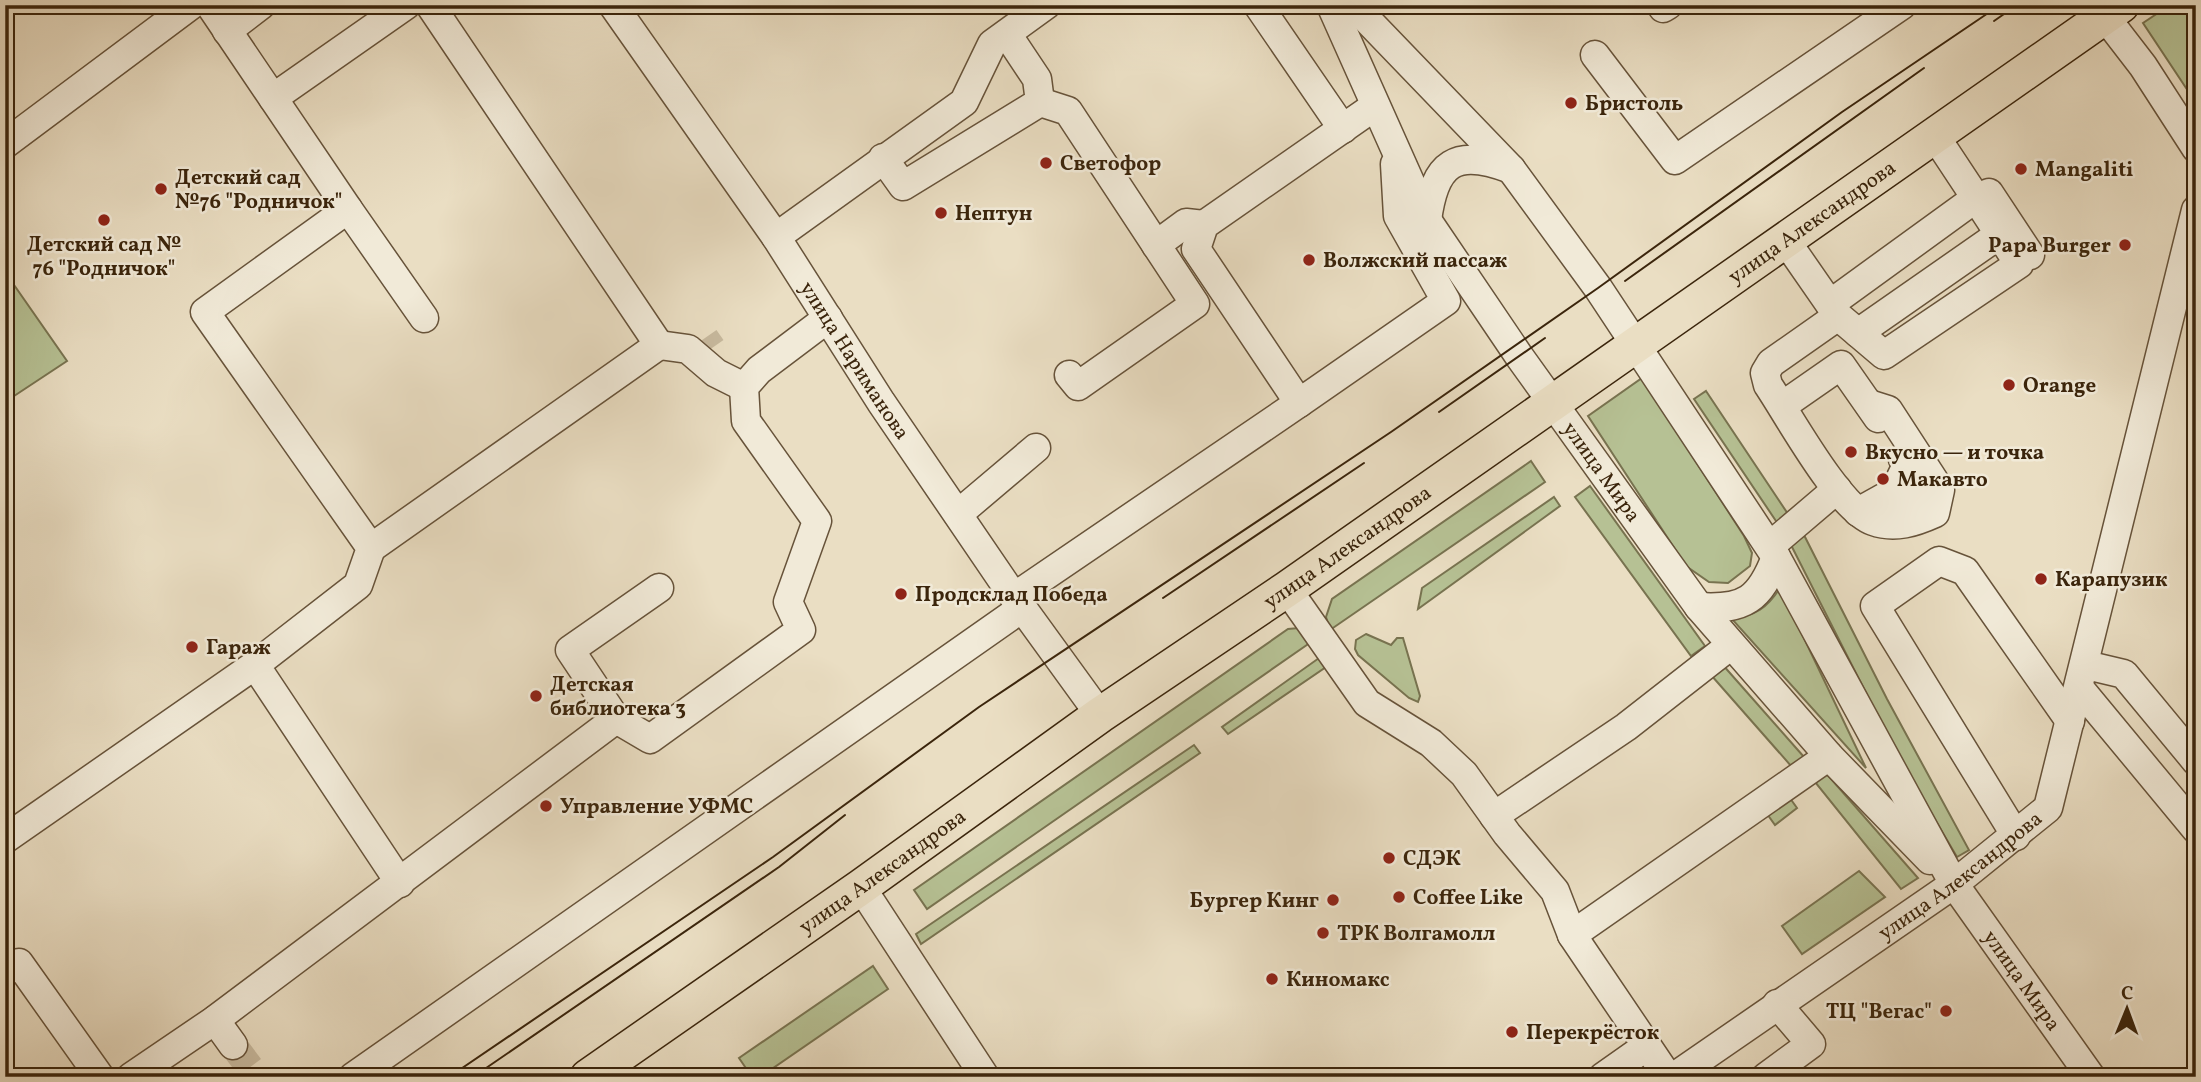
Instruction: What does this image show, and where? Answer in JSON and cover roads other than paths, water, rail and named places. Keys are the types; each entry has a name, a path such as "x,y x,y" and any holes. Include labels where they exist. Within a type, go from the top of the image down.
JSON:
{"main road":[{"name":"улица Александрова","path":"588,1077 861,887 1100,715 1287,589 1635,343 1936,136 2107,9"}],"street":[{"path":"5,144 191,5"},
{"path":"210,5 425,318"},
{"path":"227,31 261,5"},
{"path":"273,98 406,5"},
{"path":"430,5 659,345"},
{"name":"улица Нариманова","path":"613,5 775,237 1018,602 1100,715"},
{"path":"775,237 964,102 992,44 1046,5"},
{"path":"1258,5 1343,129"},
{"name":"улица Мира","path":"1331,5 1427,220 1552,402 1699,607 1829,756 1954,884"},
{"name":"улица Мира","path":"1353,5 1511,169 1635,343 1773,551 1954,884 2091,1077"},
{"path":"1661,5 1663,8 1668,5"},
{"path":"1595,55 1675,160 1902,5"},
{"name":"улица Александрова","path":"2107,9 2196,148"},
{"path":"1007,34 1037,79 1040,102"},
{"path":"883,158 903,186 1040,102 1068,111 1195,304 1078,386 1069,375"},
{"path":"1299,403 1196,249 1205,225 1375,106"},
{"path":"1786,241 1842,317 1884,355 2019,264 1936,136"},
{"path":"353,1077 1018,602 1446,301 1398,216 1394,146"},
{"path":"1427,220 1436,179 1446,167 1469,159 1491,162 1511,169"},
{"path":"1869,404 1888,410 1940,490 1935,513 1909,525 1866,516 1837,489 1768,385 1765,373 1771,363 1842,317 1976,198 1989,193 2030,255"},
{"path":"348,209 205,312 371,548"},
{"name":"улица Александрова","path":"1674,1077 1954,884 2048,808 2083,677 2196,209"},
{"path":"1156,245 1186,223 1205,225"},
{"path":"1842,317 1842,365 1907,465 1894,492 1866,516"},
{"path":"659,588 570,650 616,719 650,739 801,631 789,602 817,521 746,421 744,387 759,370 828,318"},
{"path":"5,839 254,665 358,585 371,548 659,345 688,349 716,373 744,387"},
{"path":"1782,406 1842,365"},
{"path":"958,514 1036,448"},
{"path":"1699,607 1724,608 1752,599 1767,583 1773,551 1837,489"},
{"path":"2016,836 1875,606 1939,561 1965,571 2070,721"},
{"path":"1287,589 1367,703 1432,743 1464,774 1493,816 1555,891 1572,935 1668,1077"},
{"path":"1493,816 1626,727 1731,645"},
{"path":"254,665 400,883"},
{"path":"2083,677 2124,674 2196,761"},
{"path":"2083,677 2196,829"},
{"path":"131,1077 215,1020 616,719"},
{"path":"1572,935 1829,756"},
{"path":"861,887 985,1077"},
{"path":"5,972 19,964 100,1077"},
{"path":"1766,1077 1811,1044 1777,1004"},
{"path":"215,1020 233,1045"},
{"path":"1603,1077 1647,1046"}],"tunnel":[{"path":"705,338 712,348"},
{"path":"233,1045 257,1077"}],"tram line":[{"path":"449,1077 773,857 979,707 1391,432 1598,288 1842,112 2000,5"},
{"path":"1994,21 2017,5"},
{"path":"1625,281 1924,68"},
{"path":"1439,412 1545,338"},
{"path":"1163,598 1364,463"},
{"path":"473,1077 779,867 845,815"}],"place":[{"name":"Бристоль","path":"1571,103"},
{"name":"Светофор","path":"1046,163"},
{"name":"Mangaliti","path":"2021,169"},
{"name":"Детский сад №76 \"Родничок\"","path":"161,189"},
{"name":"Нептун","path":"941,213"},
{"name":"Детский сад № 76 \"Родничок\"","path":"104,220"},
{"name":"Papa Burger","path":"2125,245"},
{"name":"Волжский пассаж","path":"1309,260"},
{"name":"Orange","path":"2009,385"},
{"name":"Вкусно — и точка","path":"1851,452"},
{"name":"Макавто","path":"1883,479"},
{"name":"Карапузик","path":"2041,579"},
{"name":"Продсклад Победа","path":"901,594"},
{"name":"Гараж","path":"192,647"},
{"name":"Детская библиотека 3","path":"536,696"},
{"name":"Управление УФМС","path":"546,806"},
{"name":"СДЭК","path":"1389,858"},
{"name":"Coffee Like","path":"1399,897"},
{"name":"Бургер Кинг","path":"1333,900"},
{"name":"ТРК Волгамолл","path":"1323,933"},
{"name":"Киномакс","path":"1272,979"},
{"name":"ТЦ \"Вегас\"","path":"1946,1011"},
{"name":"Перекрёсток","path":"1512,1032"}]}
